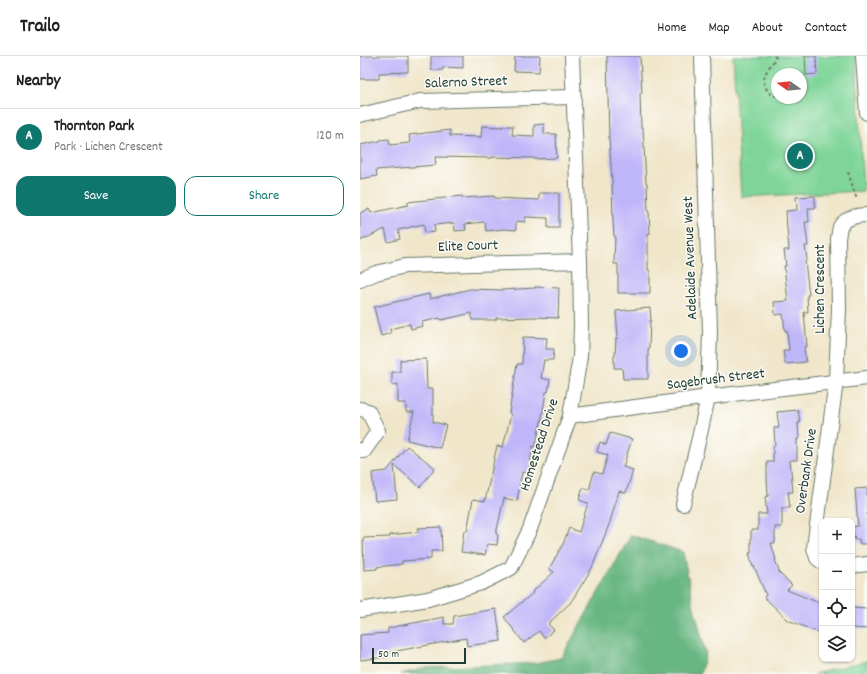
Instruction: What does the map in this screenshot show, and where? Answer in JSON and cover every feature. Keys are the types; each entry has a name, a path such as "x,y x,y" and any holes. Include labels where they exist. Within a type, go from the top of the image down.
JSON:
{"street":[{"name":"Homestead Drive","path":"360,610 428,599 481,583 511,568 530,529 570,416 580,357 580,261 572,56"},
{"name":"Adelaide Avenue West","path":"683,504 708,398 710,331 702,56"},
{"path":"863,56 867,113"},
{"name":"Salerno Street","path":"360,115 420,101 574,97"},
{"name":"Lichen Crescent","path":"836,381 839,308 838,238 840,228 846,221 853,217 867,215"},
{"name":"Elite Court","path":"360,280 376,273 405,266 580,261"},
{"name":"Sagebrush Street","path":"570,416 867,378"},
{"name":"Overbank Drive","path":"819,560 817,558 814,548 836,381"},
{"path":"360,409 368,411 378,431 364,451 360,450"},
{"path":"855,566 867,564"}],"path":[{"path":"771,95 764,84 766,72 776,58 774,56"},
{"path":"848,172 857,200"}],"green space":[{"path":"733,56 856,56 863,191 741,197"},
{"path":"631,535 683,552 693,603 706,654 700,674 401,674 425,668 535,663 561,658"},
{"path":"867,661 867,674 814,674"}],"building":[{"path":"360,56 408,56 408,72 379,73 379,79 360,79"},
{"path":"431,56 463,56 463,68 443,67 443,70 431,70"},
{"path":"515,56 540,56 539,72 514,71"},
{"path":"607,56 640,56 642,93 640,93 641,128 643,128 650,234 648,234 648,270 650,270 650,293 618,293 618,264 614,264 615,236 609,138"},
{"path":"805,56 816,56 817,74 807,75 807,68 806,68"},
{"path":"544,124 544,134 556,134 557,158 435,157 436,165 376,170 377,176 360,179 360,145 389,139 390,145 410,143 409,135 450,130 450,136 481,137 482,126 513,126 512,135 534,136 534,125"},
{"path":"539,193 559,193 559,228 548,228 548,218 525,217 525,222 516,221 516,230 504,229 486,231 485,222 465,224 466,230 455,231 454,223 434,225 435,232 425,233 424,224 398,230 400,239 388,242 385,229 360,241 360,213 369,209 371,213 408,205 408,202 462,196 463,198 494,196 495,198 539,200"},
{"path":"815,196 815,208 808,208 809,222 805,222 808,246 805,246 807,260 805,261 809,295 807,295 808,312 804,312 807,347 804,347 806,362 785,364 783,350 789,350 787,331 785,331 783,314 775,315 774,302 788,301 784,266 786,266 784,250 789,250 786,211 797,210 796,197"},
{"path":"535,287 559,288 558,318 535,317 472,320 472,313 441,320 440,318 422,322 423,326 411,329 410,324 390,329 391,333 381,336 374,307 429,294 430,299 470,289 502,290"},
{"path":"650,308 651,321 648,349 648,379 623,379 622,368 614,368 616,338 618,338 616,311"},
{"path":"523,337 547,338 546,349 554,349 553,360 544,360 541,378 550,380 548,392 546,392 535,447 533,446 528,473 522,472 517,501 504,498 496,534 498,535 497,545 487,544 485,555 461,552 464,531 467,531 473,499 485,501 497,446 503,447 511,414 509,413 517,364 522,364"},
{"path":"426,359 427,389 433,389 433,422 446,425 440,448 407,440 414,412 406,412 406,403 398,403 398,384 392,385 392,372 400,372 400,360"},
{"path":"798,410 800,423 798,423 799,439 797,439 797,460 790,460 793,492 788,492 790,508 782,508 782,527 775,527 775,543 771,543 780,574 792,585 787,590 819,603 819,633 788,620 764,597 766,595 754,566 753,567 749,553 751,553 751,530 758,530 758,514 767,514 765,497 768,496 767,462 773,462 773,446 775,446 774,428 779,428 777,412"},
{"path":"610,433 632,439 623,467 633,470 626,493 619,491 610,522 592,568 571,602 548,624 554,630 544,638 539,631 524,643 504,617 533,593 532,592 554,572 549,569 563,544 569,528 579,532 588,503 579,500 583,488 589,490 594,472 602,474 608,455 597,452 600,442 606,445"},
{"path":"407,446 435,468 420,487 394,465 397,499 375,501 372,473 387,471"},
{"path":"867,488 867,544 860,544 859,539 855,540 855,526 858,526 855,489"},
{"path":"441,527 442,551 431,551 431,559 402,561 402,564 364,570 363,538 390,537 390,535 418,532 418,528"},
{"path":"855,608 867,609 867,629 855,628"},
{"path":"496,609 501,641 467,646 466,638 386,653 387,657 360,660 360,635 388,633 388,628 444,617 444,624 453,624 454,616"}],"place":[{"name":"Thornton Park","path":"800,156"}]}
